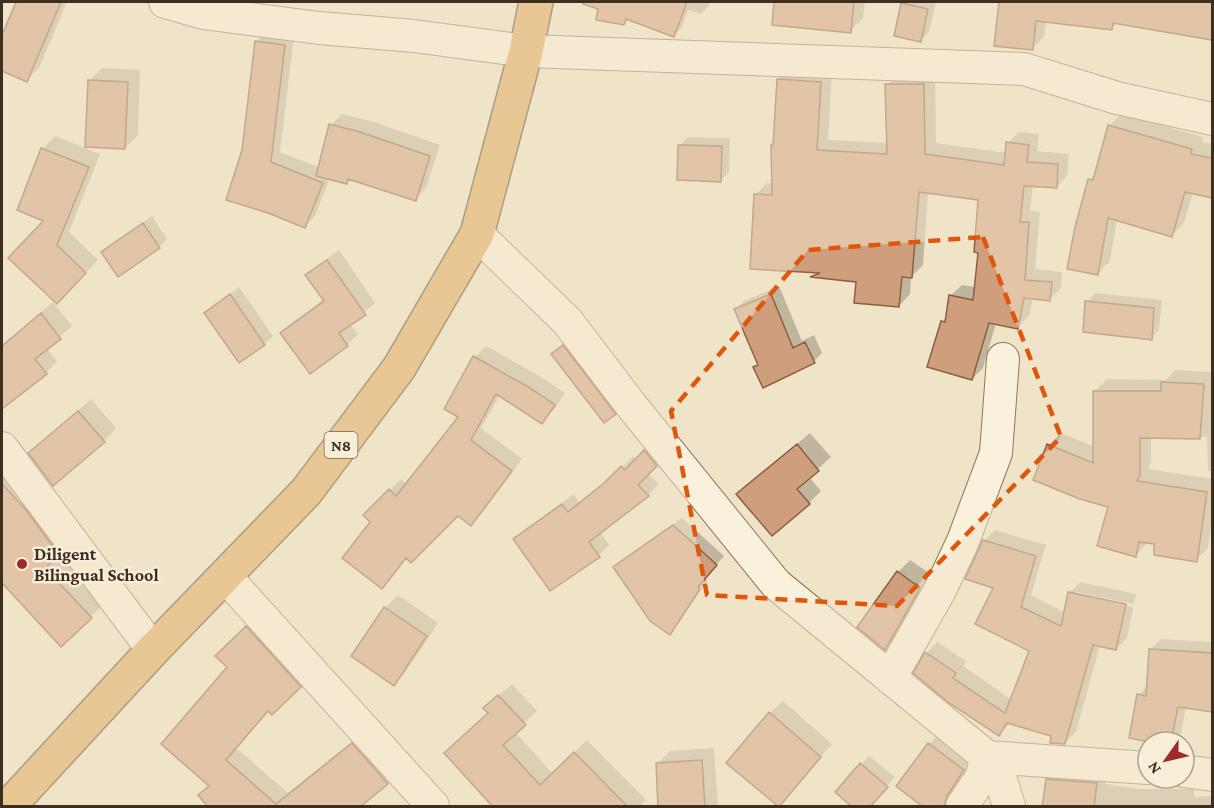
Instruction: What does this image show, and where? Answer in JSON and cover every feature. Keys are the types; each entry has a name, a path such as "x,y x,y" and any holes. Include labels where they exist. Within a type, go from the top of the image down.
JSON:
{"highway":[{"name":"N8","path":"9,807 153,650 306,492 399,368 477,234 526,51 536,2"}],"street":[{"path":"165,2 203,13 319,28 414,36 526,51 1024,69 1117,98 1212,119"},
{"path":"477,234 567,321 631,405 777,584 987,757 1001,780 1009,807"},
{"path":"890,678 945,580 963,541 996,453 1003,359"},
{"path":"2,448 153,650"},
{"path":"225,576 433,807"},
{"path":"987,757 1136,767"},
{"path":"962,807 981,778 987,757"},
{"path":"1196,773 1212,776"}],"highlighted area":[{"path":"983,237 1061,437 897,606 707,595 671,411 808,250"}],"building":[{"path":"16,2 61,2 27,82 2,71 2,35"},
{"path":"583,2 687,2 674,37 626,19 624,25 596,20 598,9 583,4"},
{"path":"774,2 854,2 851,33 772,25"},
{"path":"999,2 1212,2 1212,40 1113,23 1112,30 1036,21 1033,50 994,46"},
{"path":"901,3 928,9 921,42 894,36"},
{"path":"255,41 285,45 271,162 323,183 305,228 226,200 242,150"},
{"path":"777,79 821,82 817,150 887,154 885,84 924,84 925,154 1004,165 1006,142 1029,145 1027,162 1058,164 1057,188 1024,186 1020,222 1029,222 1025,280 1052,282 1050,301 1024,298 1018,329 989,323 972,380 927,367 941,321 945,322 949,295 973,300 978,253 974,252 978,200 919,192 912,278 902,277 899,307 854,303 856,282 810,277 820,273 750,269 754,194 772,195 771,145 773,145"},
{"path":"88,80 128,82 125,149 85,147"},
{"path":"329,124 430,156 416,201 348,179 347,184 316,176"},
{"path":"1108,125 1192,149 1191,154 1212,158 1212,198 1185,192 1172,237 1108,218 1098,275 1067,269 1088,179 1093,180"},
{"path":"678,145 722,146 721,182 677,180"},
{"path":"41,148 89,167 57,245 86,273 57,304 8,258 43,221 17,210"},
{"path":"143,223 160,248 118,277 101,252"},
{"path":"327,260 366,315 339,333 348,346 310,374 280,333 324,301 305,275"},
{"path":"230,294 265,345 239,363 204,313"},
{"path":"771,294 793,348 805,342 815,363 763,388 753,367 758,365 734,309"},
{"path":"1085,301 1154,308 1152,340 1083,332"},
{"path":"41,313 61,339 35,359 47,374 2,409 2,346"},
{"path":"563,345 616,414 604,423 551,354"},
{"path":"473,356 555,405 542,424 496,394 471,440 512,471 471,526 458,516 411,563 406,558 382,589 342,558 370,522 363,515 389,489 396,496 458,417 444,409"},
{"path":"1161,382 1204,384 1200,439 1140,438 1140,475 1137,481 1207,492 1197,562 1154,555 1154,544 1139,542 1136,557 1097,546 1108,507 1080,499 1033,480 1047,444 1093,463 1093,391 1161,391"},
{"path":"78,411 105,442 53,486 28,453"},
{"path":"797,444 819,471 797,489 810,504 772,536 736,494"},
{"path":"644,450 657,466 638,485 649,496 589,542 600,557 550,591 513,539 562,504 568,512 621,466 625,470"},
{"path":"2,484 27,511 59,555 45,568 92,618 61,647 2,583"},
{"path":"673,525 717,565 698,587 700,589 670,635 650,621 613,567"},
{"path":"983,540 1036,556 1021,607 1061,626 1068,592 1126,604 1116,650 1093,645 1065,744 1050,743 1051,736 1007,723 999,736 949,703 913,673 925,652 956,673 953,678 1005,713 1029,651 975,624 993,588 965,579"},
{"path":"897,571 920,588 885,650 857,627"},
{"path":"384,607 427,636 394,686 351,656"},
{"path":"246,626 301,687 272,715 268,711 226,760 276,804 352,743 388,784 360,807 208,807 198,795 209,786 161,744 227,667 215,656"},
{"path":"1149,649 1212,653 1212,712 1178,707 1173,730 1136,730 1136,739 1129,738 1137,694 1146,696"},
{"path":"498,695 526,725 503,745 540,785 574,752 628,807 493,807 444,753 488,713 483,708"},
{"path":"769,712 821,757 779,807 726,763"},
{"path":"928,743 964,770 947,796 944,807 923,807 896,786"},
{"path":"702,760 705,807 658,807 656,763"},
{"path":"860,763 888,787 870,807 852,807 835,792"},
{"path":"1046,779 1097,783 1094,807 1042,807"}],"place":[{"name":"Diligent Bilingual School","path":"22,564"}]}
